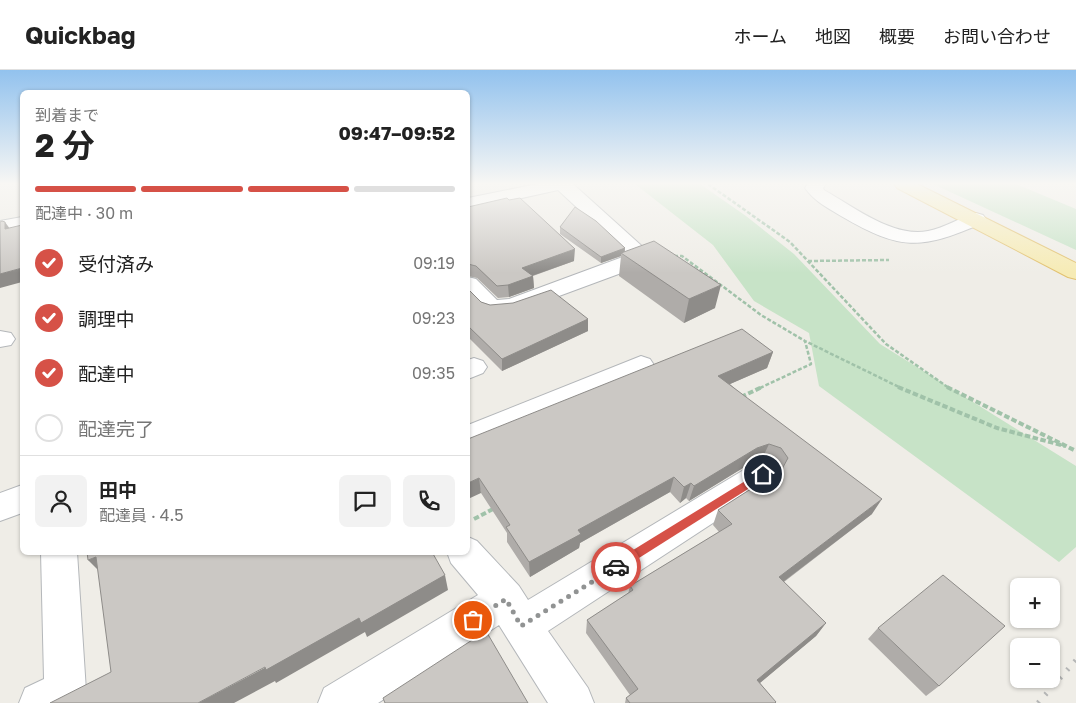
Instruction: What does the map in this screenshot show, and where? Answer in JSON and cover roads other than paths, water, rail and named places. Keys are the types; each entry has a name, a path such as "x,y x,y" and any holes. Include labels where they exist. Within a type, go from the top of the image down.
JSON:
{"main road":[{"path":"965,214 1076,272"}],"street":[{"path":"470,286 491,308 513,306 643,257 595,214"},
{"path":"853,214 887,232 920,239 976,219"},
{"path":"0,227 20,223"},
{"path":"470,436 640,365"},
{"path":"339,703 514,613 763,474"},
{"path":"0,507 20,500"},
{"path":"40,703 66,691 59,555"},
{"path":"466,555 514,613 573,703"}],"railway":[{"path":"1038,703 1076,660"}]}
